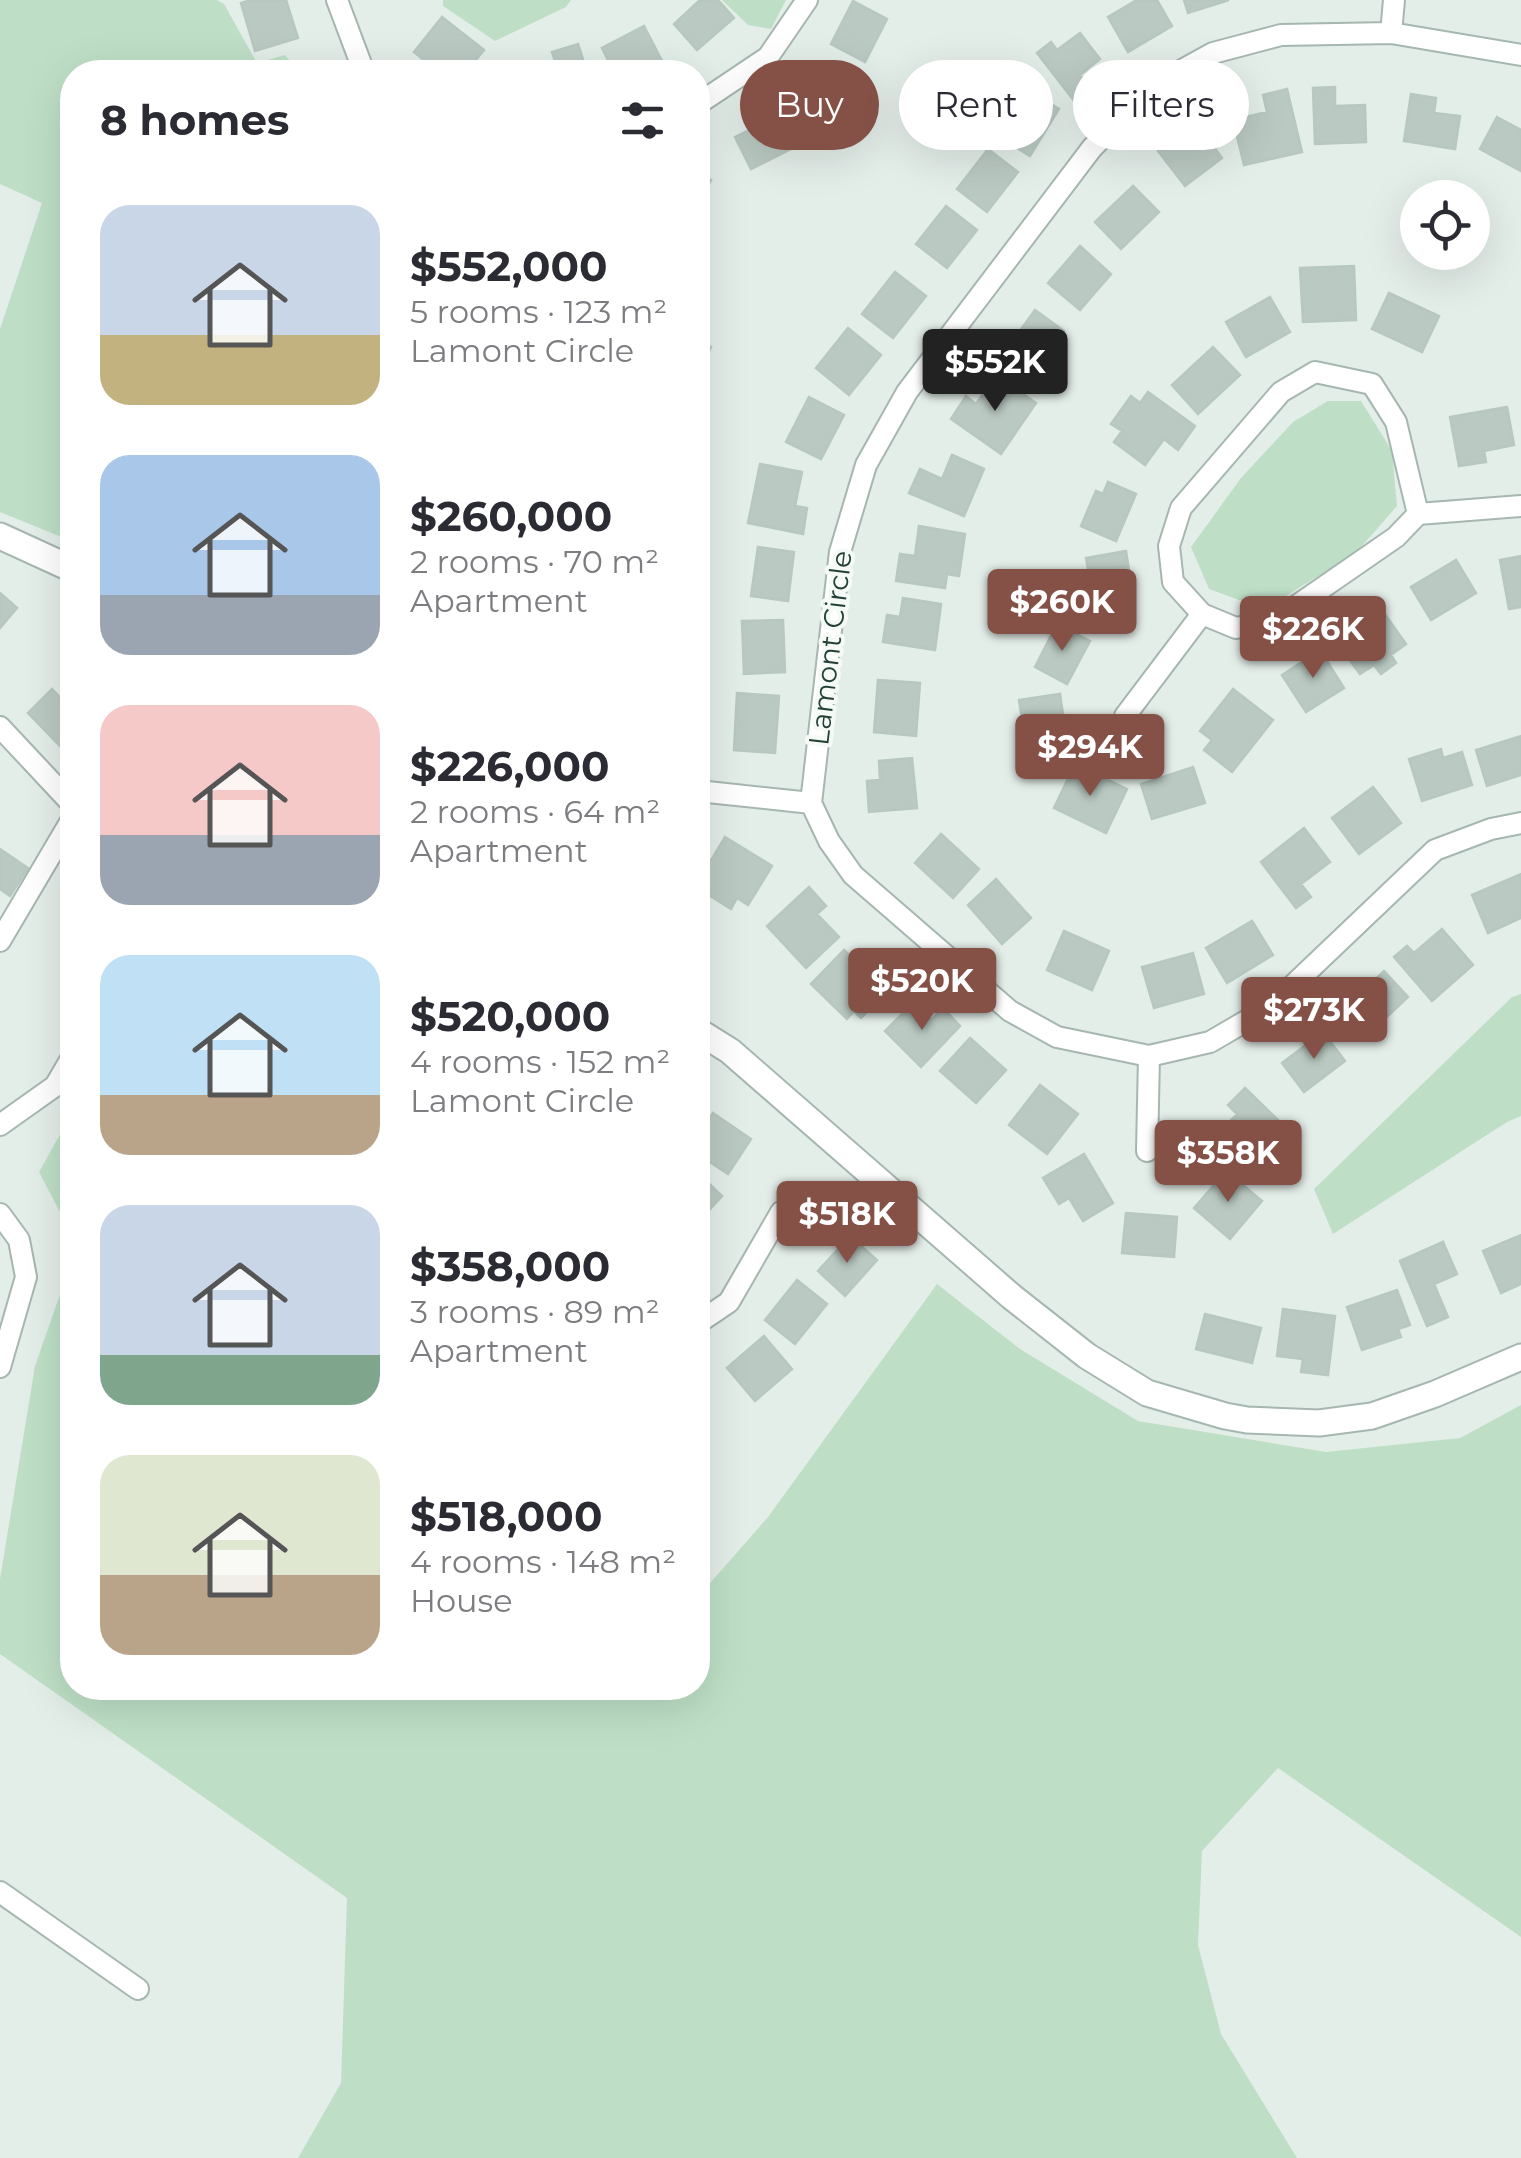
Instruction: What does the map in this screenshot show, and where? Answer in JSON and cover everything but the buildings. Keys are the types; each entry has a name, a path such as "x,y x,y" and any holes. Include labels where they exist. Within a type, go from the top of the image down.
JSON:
{"street":[{"path":"337,0 360,60"},
{"path":"710,96 768,56 807,0"},
{"path":"1391,33 1394,0"},
{"name":"Lamont Circle","path":"811,803 840,552 866,465 907,392 1092,148 1152,86 1213,53 1281,35 1391,33 1521,55"},
{"path":"1418,514 1396,422 1372,384 1315,372 1280,392 1181,508 1170,546 1173,582 1202,614 1236,628 1276,620 1396,537 1418,514 1521,506"},
{"path":"0,536 60,564"},
{"path":"1125,716 1202,614"},
{"path":"0,727 60,791"},
{"path":"710,792 811,803 829,841 853,875 1010,1011 1056,1037 1149,1056 1210,1042 1270,1007 1435,850 1521,822"},
{"path":"0,941 60,839"},
{"path":"710,1039 768,1083 1012,1296 1087,1356 1147,1394 1247,1420 1319,1423 1372,1416 1521,1357"},
{"path":"1147,1151 1149,1056"},
{"path":"0,1124 55,1086 60,1077"},
{"path":"710,1315 729,1302 781,1212"},
{"path":"0,1214 20,1240 26,1277 0,1367"},
{"path":"0,1892 138,1989"}],"green space":[{"path":"0,0 217,0 224,4 255,60 60,60 59,536 0,512 0,329 42,203 0,184"},
{"path":"443,0 571,0 566,7 495,41 443,6"},
{"path":"722,0 786,0 771,29 748,25"},
{"path":"1328,401 1361,401 1392,451 1397,506 1355,554 1264,609 1209,589 1191,547 1241,478 1293,422"},
{"path":"1521,994 1521,1116 1333,1234 1314,1189 1512,997"},
{"path":"60,1134 60,1212 39,1172"},
{"path":"937,1284 1020,1349 1138,1421 1326,1452 1460,1438 1521,1405 1521,1937 1278,1768 1202,1851 1198,1945 1221,2034 1297,2158 298,2158 341,2083 347,1898 65,1700 710,1700 710,1583 768,1517"},
{"path":"60,1294 60,1696 0,1654 0,1579 35,1366"}]}
